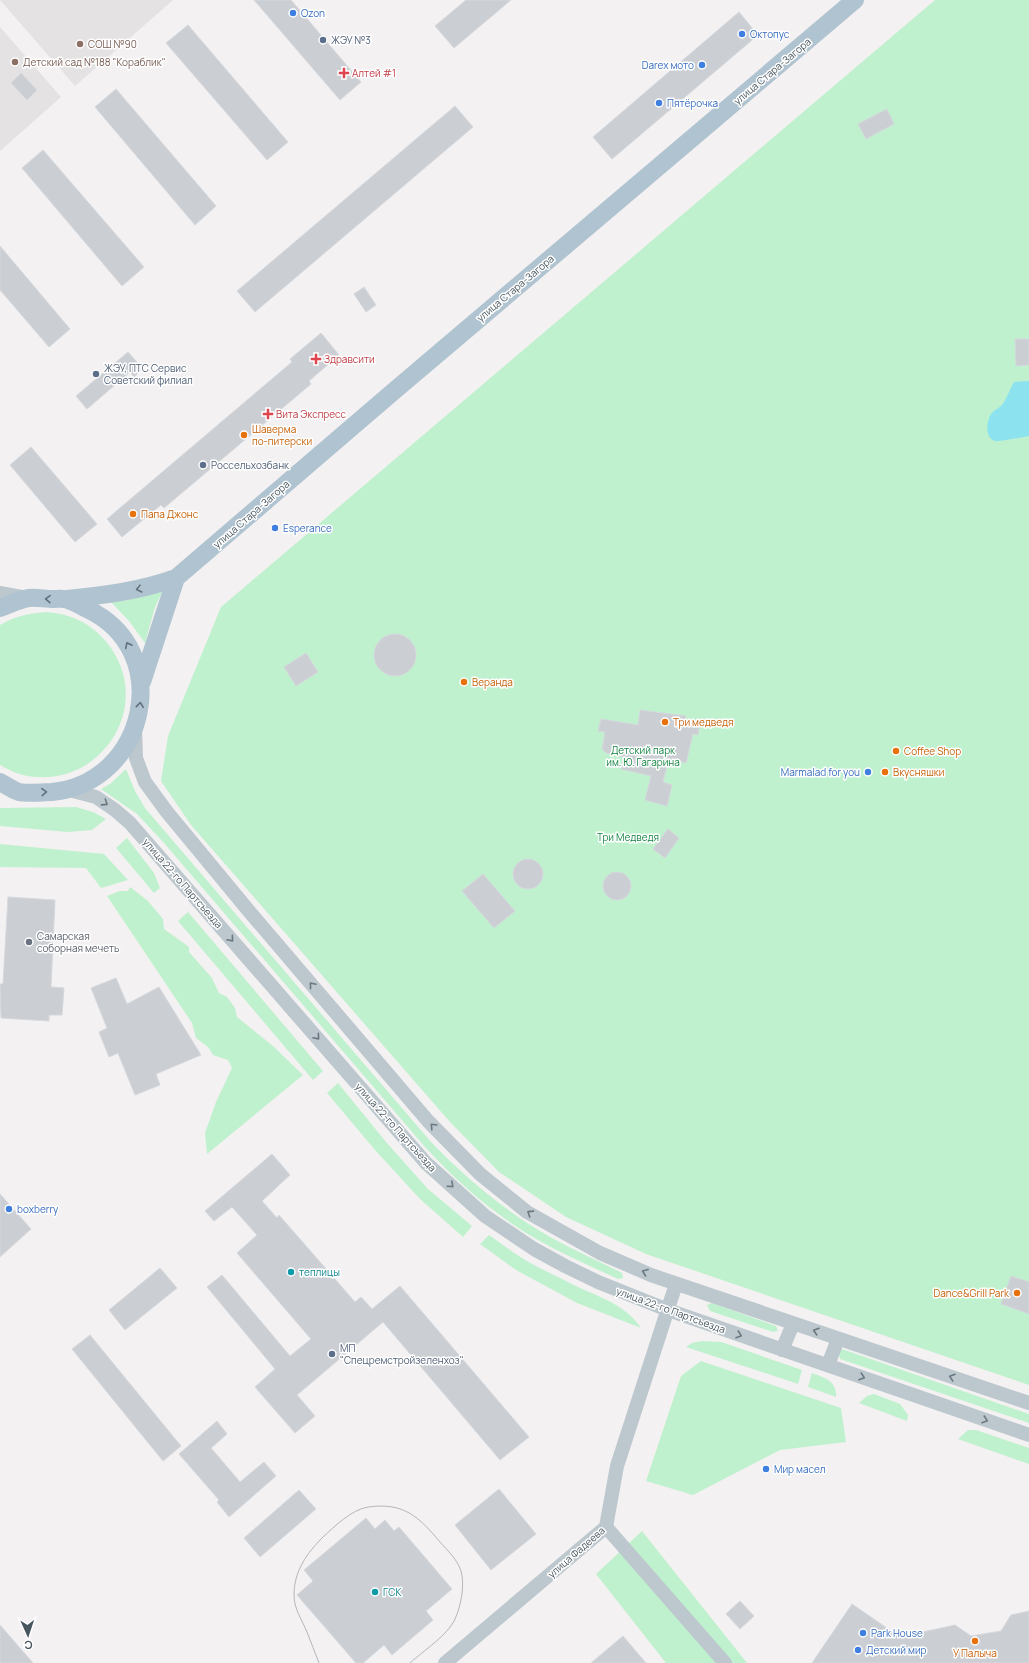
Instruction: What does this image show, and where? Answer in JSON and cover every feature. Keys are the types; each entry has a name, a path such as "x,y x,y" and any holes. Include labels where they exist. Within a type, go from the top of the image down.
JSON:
{"main road":[{"name":"улица Стара-Загора","path":"67,600 128,592 157,585 176,578 388,396 856,0"},
{"path":"0,793 69,790 95,779 118,758 135,728 140,709 142,682 176,578"},
{"path":"0,608 28,598 67,600 102,616 125,639 137,663 142,682"},
{"path":"0,782 18,792"}],"street":[{"path":"0,592 28,598"},
{"path":"135,728 136,758 146,782 167,812 248,910 428,1121 480,1174 528,1212 568,1236 627,1265 676,1284 1029,1403"},
{"name":"улица 22-го Партсъезда","path":"69,790 96,797 115,810 130,823 426,1163 485,1216 534,1249 598,1282 668,1310 1029,1435"},
{"name":"улица Фадеева","path":"445,1663 606,1527 617,1466 676,1284"},
{"path":"782,1350 793,1324"},
{"path":"828,1366 838,1339"},
{"path":"606,1527 725,1663"}],"shaded area":[{"name":"СОШ №90","path":"0,0 173,0 75,86"},
{"name":"Детский сад №188 \"Кораблик\"","path":"0,27 61,97 0,151"}],"green space":[{"name":"Детский парк им. Ю. Гагарина","path":"935,0 1029,0 1029,1385 646,1254 566,1217 499,1172 450,1122 191,825 161,781 168,736 221,607"},
{"path":"165,586 155,607 145,643 129,621 111,602 128,600"},
{"path":"47,612 62,614 77,619 88,625 103,638 111,648 123,673 126,698 121,722 110,743 93,760 71,772 46,777 19,774 0,765 0,625 11,619 35,613"},
{"path":"126,769 135,791 145,808 431,1142 469,1179 510,1211 550,1237 622,1273 623,1278 618,1279 578,1261 522,1231 492,1210 464,1186 425,1147 164,843 137,814 101,789 110,784"},
{"path":"76,807 93,812 106,819 92,830 68,832 0,826 0,808"},
{"path":"127,838 154,873 160,888 154,893 116,848"},
{"path":"0,844 104,854 128,880 101,888 86,868 0,867"},
{"path":"130,887 148,901 163,919 164,929 189,947 189,952 212,978 219,993 227,997 235,1008 237,1017 273,1046 303,1075 207,1154 205,1133 216,1102 232,1068 228,1060 213,1055 208,1047 196,1038 192,1023 107,896 120,891 128,891"},
{"path":"188,912 323,1071 313,1080 178,921"},
{"path":"338,1083 386,1142 428,1189 472,1226 463,1237 420,1199 375,1150 327,1093"},
{"path":"489,1235 514,1253 533,1264 616,1305 634,1319 641,1328 577,1303 516,1270 480,1244"},
{"path":"712,1303 776,1326 778,1331 773,1332 710,1311 707,1305"},
{"path":"702,1341 721,1342 802,1370 798,1384 686,1347 692,1343"},
{"path":"842,1349 1029,1414 1029,1423 840,1359 838,1352"},
{"path":"701,1361 841,1408 846,1442 780,1450 693,1495 646,1481 681,1376"},
{"path":"812,1373 826,1379 832,1384 836,1392 836,1397 808,1387"},
{"path":"874,1394 900,1404 908,1415 907,1421 859,1403 867,1396"},
{"path":"968,1430 976,1430 1029,1448 1029,1464 958,1439"},
{"path":"642,1531 747,1663 666,1663 596,1574"}],"water":[{"path":"1029,381 1029,436 995,441 989,437 987,429 989,417 1003,404 1014,382"}],"building":[{"path":"254,0 291,0 361,82 340,100"},
{"path":"466,0 511,0 454,48 435,26"},
{"path":"739,12 758,35 612,159 593,137"},
{"path":"188,25 288,142 267,160 166,43"},
{"path":"21,73 37,90 27,100 11,83"},
{"path":"116,89 216,206 195,225 95,107"},
{"path":"455,106 473,127 255,312 237,291"},
{"path":"887,109 894,124 866,139 858,124"},
{"path":"43,150 144,267 122,286 22,168"},
{"path":"0,246 70,329 49,347 0,290"},
{"path":"364,287 376,305 366,312 354,294"},
{"path":"321,333 339,355 309,381 311,384 164,508 161,505 122,537 107,519 292,362 290,359"},
{"path":"1015,339 1029,339 1029,365 1016,366"},
{"path":"128,352 143,369 134,377 130,372 87,409 76,396"},
{"path":"31,447 97,524 75,542 10,465"},
{"path":"395,634 410,640 416,655 410,670 395,676 380,670 374,655 380,640"},
{"path":"306,653 318,672 296,686 284,667"},
{"path":"640,710 686,716 685,721 700,723 698,735 693,734 686,763 669,759 663,782 672,785 667,806 645,800 651,776 621,769 624,757 606,753 602,749 605,732 598,731 601,719 638,725"},
{"path":"668,829 679,838 665,858 653,849"},
{"path":"528,859 539,863 543,874 539,885 528,889 517,885 513,874 517,863"},
{"path":"617,872 627,876 631,886 627,896 617,900 607,896 603,886 607,876"},
{"path":"483,874 515,911 494,928 462,891"},
{"name":"Самарская соборная мечеть","path":"8,897 55,900 51,987 64,988 62,1015 49,1015 49,1021 1,1018 0,984 3,984"},
{"path":"116,978 127,1004 159,987 201,1055 156,1074 160,1085 135,1095 118,1053 109,1057 99,1032 107,1028 91,988"},
{"path":"272,1154 290,1175 262,1201 277,1218 279,1215 355,1302 361,1297 372,1309 400,1286 529,1437 500,1460 383,1322 297,1395 315,1416 295,1433 255,1387 275,1369 207,1287 222,1275 290,1356 311,1339 237,1253 257,1235 232,1207 214,1221 205,1211"},
{"path":"0,1194 31,1229 0,1257"},
{"path":"160,1268 177,1288 125,1330 109,1310"},
{"name":"Dance&Grill Park","path":"1011,1276 1029,1282 1029,1314 1001,1304"},
{"path":"90,1335 181,1446 163,1461 72,1349"},
{"path":"217,1421 227,1434 211,1448 240,1482 264,1462 276,1476 229,1517 217,1502 219,1500 179,1454"},
{"path":"499,1489 536,1534 491,1570 455,1525"},
{"path":"299,1490 316,1509 260,1557 244,1538"},
{"name":"ГСК","path":"366,1518 375,1529 385,1520 394,1531 399,1527 452,1589 426,1611 433,1620 392,1655 384,1645 363,1663 356,1663 297,1595 313,1581 304,1570"},
{"path":"740,1601 754,1616 740,1629 726,1614"},
{"name":"Park House","path":"852,1604 900,1637 955,1625 971,1636 1001,1631 1011,1615 1029,1611 1029,1663 812,1663"},
{"path":"0,1625 33,1663 0,1663"},
{"path":"623,1636 646,1663 591,1663"}],"tram line":[{"path":"319,1663 295,1605 295,1586 299,1570 302,1563 317,1543 349,1515 355,1511 368,1507 381,1506 401,1509 410,1513 425,1525 452,1555 461,1571 463,1583 461,1602 452,1625 441,1637 410,1663"}],"place":[{"name":"Ozon","path":"293,13"},
{"name":"Октопус","path":"742,34"},
{"name":"ЖЭУ №3","path":"323,40"},
{"name":"СОШ №90","path":"80,44"},
{"name":"Детский сад №188 \"Кораблик\"","path":"15,62"},
{"name":"Darex мото","path":"702,65"},
{"name":"Алтей #1","path":"344,73"},
{"name":"Пятёрочка","path":"659,103"},
{"name":"Здравсити","path":"316,359"},
{"name":"ЖЭУ, ПТС Сервис Советский филиал","path":"96,374"},
{"name":"Вита Экспресс","path":"268,414"},
{"name":"Шаверма по-питерски","path":"244,435"},
{"name":"Россельхозбанк","path":"203,465"},
{"name":"Папа Джонс","path":"133,514"},
{"name":"Esperance","path":"275,528"},
{"name":"Веранда","path":"464,682"},
{"name":"Три медведя","path":"665,722"},
{"name":"Coffee Shop","path":"896,751"},
{"name":"Marmalad for you","path":"868,772"},
{"name":"Вкусняшки","path":"885,772"},
{"name":"Самарская соборная мечеть","path":"29,942"},
{"name":"boxberry","path":"9,1209"},
{"name":"теплицы","path":"291,1272"},
{"name":"Dance&Grill Park","path":"1017,1293"},
{"name":"МП \"Спецремстройзеленхоз\"","path":"332,1354"},
{"name":"Мир масел","path":"766,1469"},
{"name":"ГСК","path":"375,1592"},
{"name":"Park House","path":"863,1633"},
{"name":"У Палыча","path":"975,1641"},
{"name":"Детский мир","path":"858,1650"}],"park label":[{"name":"Три Медведя","path":"628,837"}]}
